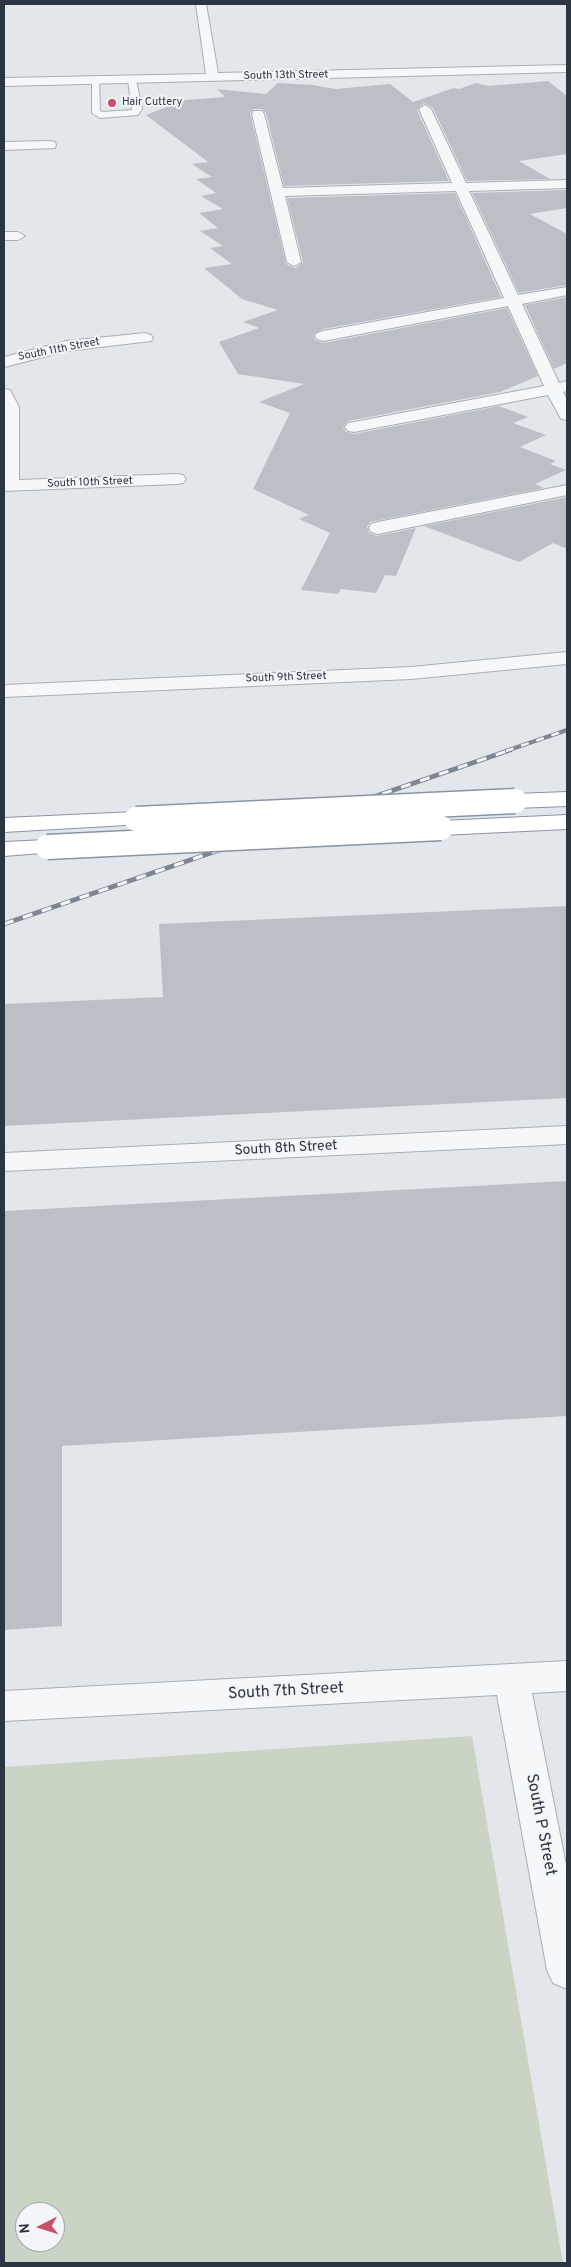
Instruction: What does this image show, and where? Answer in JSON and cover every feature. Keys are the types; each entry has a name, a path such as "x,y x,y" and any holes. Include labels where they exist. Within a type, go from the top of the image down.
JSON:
{"highway":[{"path":"4,825 567,799"},
{"path":"4,850 567,822"}],"street":[{"path":"213,78 201,4 216,4"},
{"name":"South 13th Street","path":"4,82 567,69"},
{"path":"425,109 513,300 560,387 567,415"},
{"path":"258,114 294,262"},
{"path":"4,146 50,145"},
{"path":"277,192 567,184"},
{"path":"323,336 567,291"},
{"name":"South 11th Street","path":"4,362 66,346 144,338"},
{"path":"354,427 560,387"},
{"path":"4,394 11,407 7,486"},
{"name":"South 10th Street","path":"7,486 177,479"},
{"path":"378,528 567,490"},
{"name":"South 9th Street","path":"4,691 411,673 567,658"},
{"name":"South 8th Street","path":"4,1162 567,1135"},
{"name":"South 7th Street","path":"4,1706 567,1676"},
{"name":"South P Street","path":"512,1680 567,1970"}],"lane":[{"path":"95,80 95,111 100,115 135,113 137,109 132,80"}],"green space":[{"path":"472,1736 563,2263 4,2263 4,1767"}],"building":[{"path":"548,81 567,96 567,154 519,161 550,179 467,181 433,108 424,103 417,110 449,181 284,186 266,113 262,109 254,109 250,113 286,264 295,268 303,262 287,198 455,193 501,297 323,329 313,335 315,340 323,343 507,308 538,376 500,392 348,421 343,427 346,432 354,434 499,406 528,417 513,423 546,435 520,447 556,461 550,464 566,470 535,484 544,488 370,522 367,527 369,533 377,536 416,528 396,576 385,575 376,593 341,589 338,594 301,590 330,533 299,519 309,515 253,489 290,413 259,402 304,384 238,374 219,342 259,328 243,322 278,310 242,299 204,268 232,264 210,248 223,246 200,231 218,228 199,213 223,209 201,196 216,193 196,179 212,177 192,164 208,162 146,115 185,100 225,97 217,89 266,94 278,83 313,85 336,89 390,84 413,102 454,88 459,89 476,83 489,86"},
{"path":"567,190 567,208 530,214 567,234 567,285 519,293 472,193"},
{"path":"567,297 567,363 554,369 525,305"},
{"path":"567,497 567,549 553,543 519,562 424,526"},
{"path":"567,906 567,1098 4,1126 4,1004 163,997 159,924"},
{"path":"567,1181 567,1416 62,1446 62,1626 4,1630 4,1211"}],"railway":[{"path":"506,751 567,730"},
{"path":"4,924 510,750"}],"place":[{"name":"Hair Cuttery","path":"112,103"}]}
